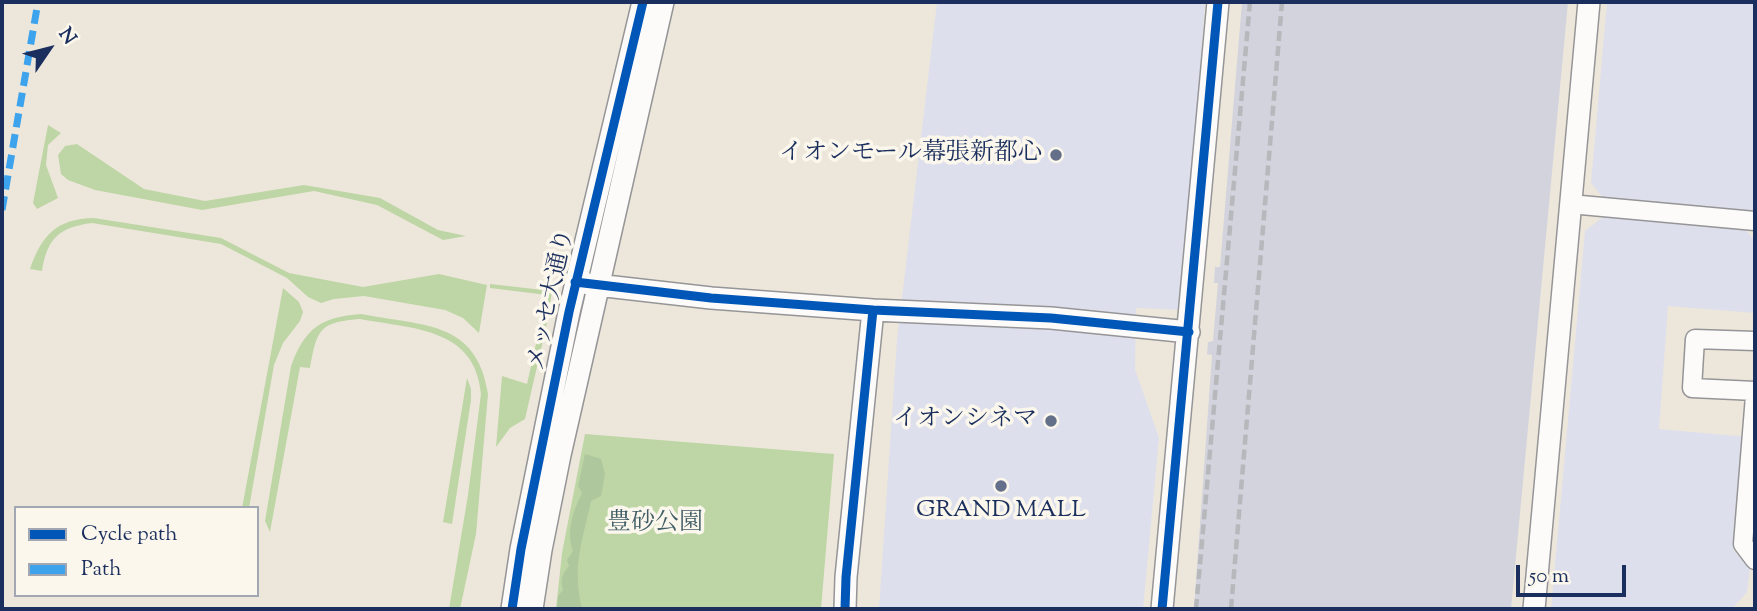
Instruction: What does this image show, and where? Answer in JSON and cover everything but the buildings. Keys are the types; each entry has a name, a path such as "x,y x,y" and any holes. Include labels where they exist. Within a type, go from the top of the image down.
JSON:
{"street":[{"name":"メッセ大通り","path":"512,609 521,549 575,282 643,2"},
{"name":"メッセ大通り","path":"532,609 559,455 663,2"},
{"path":"1162,609 1218,2"},
{"path":"1534,609 1589,2"},
{"path":"1570,204 1755,221"},
{"path":"575,282 711,298 873,310 1051,318 1189,332"},
{"path":"845,609 873,310"},
{"path":"1755,341 1695,339 1692,388 1755,394 1743,544 1755,560"}],"shaded area":[{"name":"イオンモール幕張新都心","path":"937,2 1205,2 1183,310 1136,308 1135,369 1159,438 1143,609 879,609 897,340"},
{"path":"1242,2 1568,2 1511,609 1194,609 1212,355 1207,354 1208,342 1213,341 1218,283 1214,283 1215,267 1220,267"},
{"path":"1607,2 1755,2 1755,212 1604,199 1591,183"},
{"path":"1603,217 1745,229 1755,241 1755,313 1668,306 1659,429 1748,437 1734,551 1750,569 1747,592 1732,609 1551,609 1585,231"}],"green space":[{"path":"48,125 61,133 48,145 46,165 58,198 37,209 33,203"},
{"path":"77,144 144,189 205,201 304,185 380,198 438,230 466,236 443,240 377,205 314,191 202,210 95,190 68,180 61,174 58,155 65,146"},
{"path":"94,218 221,238 289,273 363,287 439,274 487,285 479,333 463,318 445,310 364,296 321,303 308,297 287,278 221,244 92,223 71,228 56,236 47,251 42,271 30,269 40,247 52,231 70,222"},
{"path":"490,284 552,291 525,419 510,428 496,447 502,376 527,384 547,295 490,288"},
{"path":"283,288 299,302 303,312 300,321 283,343 274,365 249,506 242,506"},
{"path":"361,314 425,325 443,331 459,339 472,352 482,370 488,394 476,534 460,609 449,609 481,394 476,372 467,355 454,343 438,335 420,329 360,319 335,323 322,331 315,345 310,368 300,367 270,532 265,521 291,366 296,353 316,327 335,318"},
{"path":"467,378 471,400 452,524 443,522"},
{"name":"豊砂公園","path":"585,434 834,454 821,609 556,609 562,553"},
{"path":"585,454 601,459 605,474 601,496 591,501 579,554 578,579 582,609 557,609 558,596 563,590 562,577 569,566 567,560 573,551 570,529 582,493 578,486"}],"railway":[{"path":"1196,609 1250,2"},
{"path":"1231,609 1282,2"}],"marked path":[{"path":"2,210 38,2"}],"cycle path":[{"path":"512,609 521,549 569,312 643,2"},
{"path":"1162,609 1218,2"},
{"path":"575,282 711,298 873,310 1051,318 1189,332"},
{"path":"845,609 873,310"}],"place":[{"name":"イオンモール幕張新都心","path":"1056,155"},
{"name":"イオンシネマ","path":"1051,421"},
{"name":"GRAND MALL","path":"1001,486"}]}
